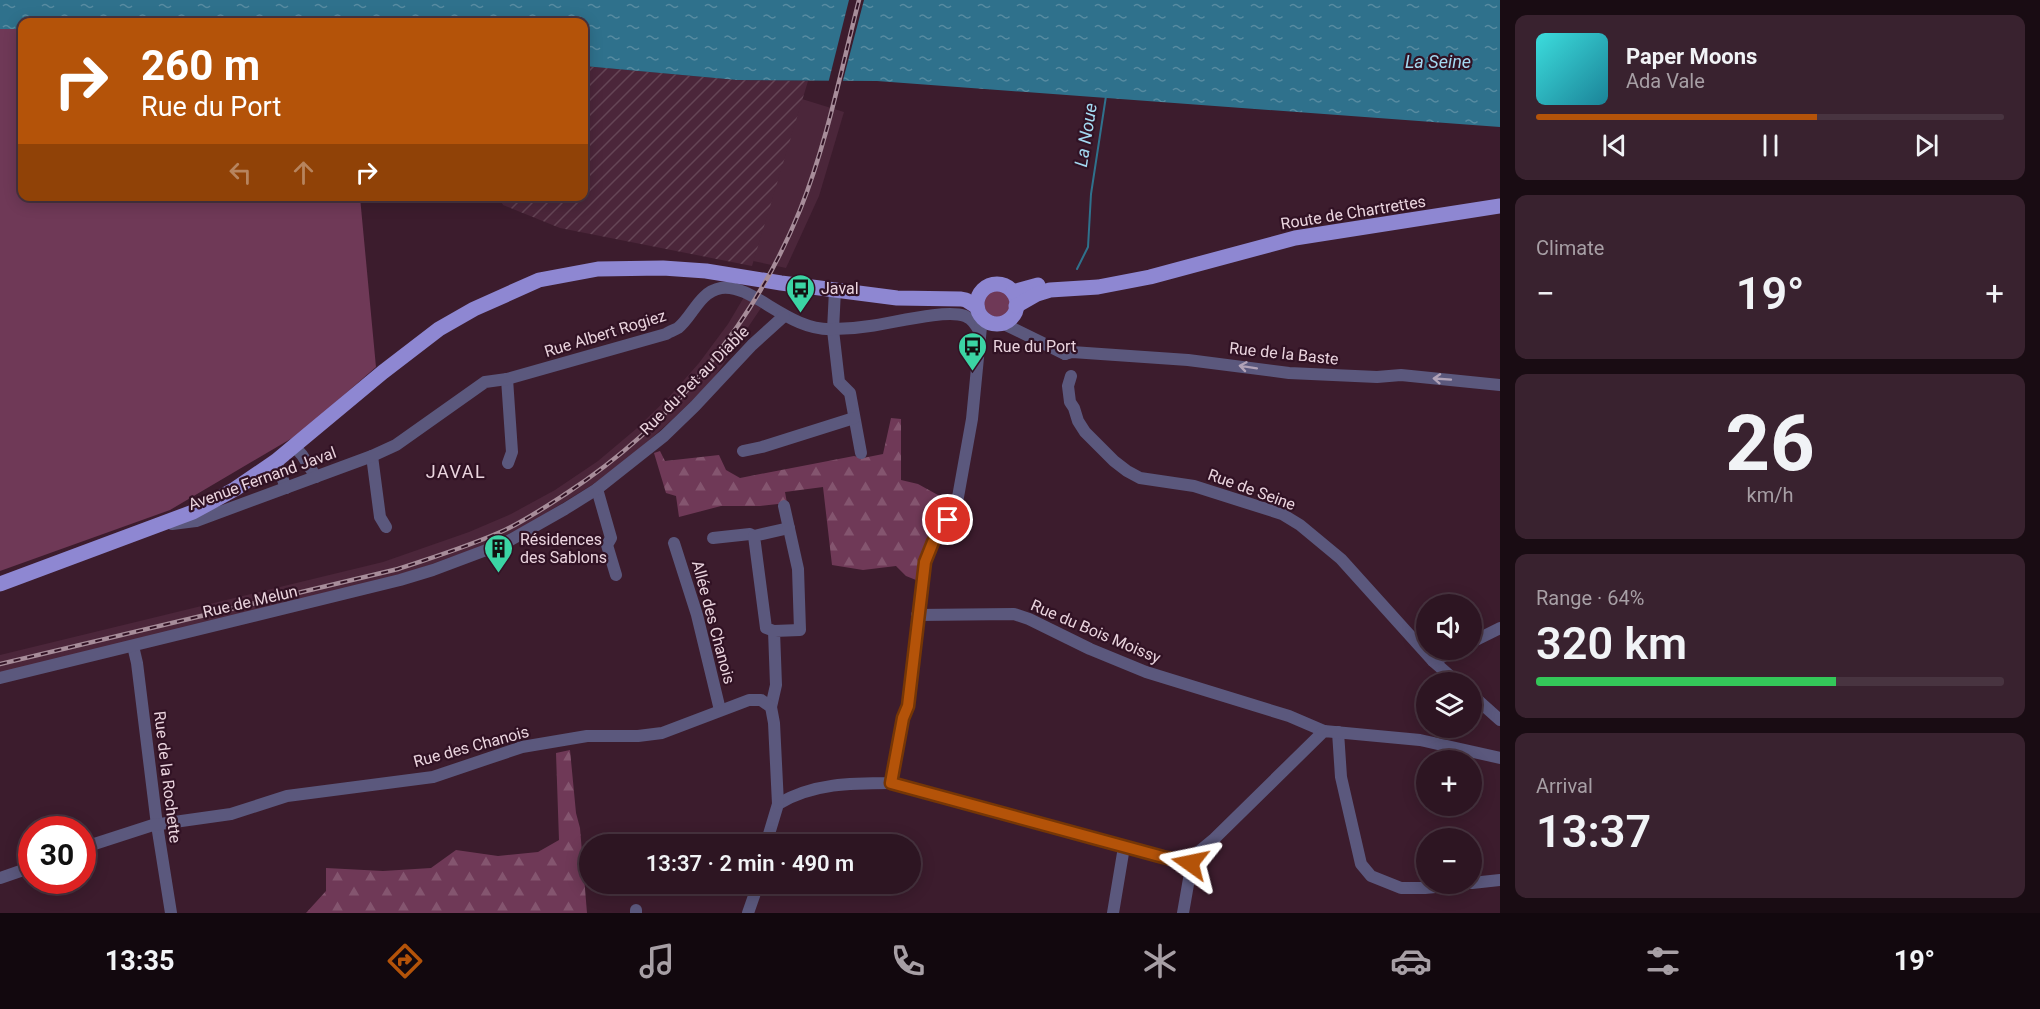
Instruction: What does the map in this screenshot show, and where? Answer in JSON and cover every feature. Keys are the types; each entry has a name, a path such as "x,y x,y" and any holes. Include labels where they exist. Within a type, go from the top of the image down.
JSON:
{"main road":[{"name":"Route de Chartrettes","path":"999,319 1056,281 1093,279 1213,259 1295,238 1500,206"},
{"path":"0,584 162,525 193,512 235,489 295,447 439,328 474,309 539,280 598,269 638,267 686,269 835,290 913,299 961,299 966,300 978,310 982,317 999,319 1004,285 992,285 982,290 912,290 875,294"},
{"path":"978,310 977,301 982,290"}],"street":[{"name":"Rue Albert Rogiez","path":"528,374 666,334 678,328 701,299 722,288 743,291 784,316 821,330 833,324 868,327 926,317 958,315 971,320 999,319 1065,354"},
{"path":"835,290 833,324 839,382 850,393 861,453"},
{"name":"Rue du Pet au Diable","path":"505,543 597,489 664,436 752,345 784,316"},
{"path":"891,783 903,718 908,706 925,562 933,542 948,520 958,497 972,419 999,319"},
{"name":"Rue de la Baste","path":"1065,354 1072,352 1188,360 1289,373 1377,377 1401,375 1500,385"},
{"name":"Rue de Seine","path":"1065,354 1070,362 1071,376 1068,386 1070,402 1078,421 1085,432 1114,461 1137,477 1194,486 1282,514 1300,525 1328,546 1446,672"},
{"name":"Avenue Fernand Javal","path":"162,525 196,522 372,456 396,445 485,382 528,374"},
{"path":"507,379 512,452 508,462"},
{"path":"743,451 854,418"},
{"path":"295,447 316,477"},
{"path":"372,456 380,518 386,527"},
{"path":"276,461 286,488"},
{"path":"597,489 611,538 607,545 616,575"},
{"path":"754,536 766,628 774,631 800,630 798,569 784,506"},
{"path":"713,538 750,534 754,536 789,528"},
{"name":"Rue de Melun","path":"0,678 400,580 505,543"},
{"name":"Allée des Chanois","path":"674,543 698,615 720,710"},
{"name":"Rue du Bois Moissy","path":"917,615 1014,614 1146,672 1289,716 1324,730 1420,740 1500,758"},
{"path":"1482,637 1500,628"},
{"path":"769,834 778,804 774,723 771,707 776,685 774,631"},
{"name":"Rue de la Rochette","path":"133,646 138,663 157,825 171,913"},
{"name":"Rue des Chanois","path":"96,844 157,825 231,814 286,796 433,777 522,747 587,736 638,736 662,733 749,700 761,700 771,707"},
{"path":"1482,704 1500,720"},
{"path":"1183,913 1190,863 1196,854 1324,730"},
{"path":"1338,732 1341,777 1361,864 1371,876 1401,888 1416,888"},
{"path":"778,804 791,796 814,788 843,784 891,783 1190,863"},
{"path":"1113,913 1124,847"},
{"path":"0,878 18,872"},
{"path":"1482,882 1500,880"},
{"path":"747,913 755,894"}],"shaded area":[{"path":"588,66 737,80 808,81 752,266 560,228 503,205 502,201 588,201"},
{"path":"802,99 844,112 819,196 786,268 753,261"},
{"path":"744,297 761,308 712,381 637,451 600,480 525,526 488,544 401,575 0,675 0,655 383,562 469,532 511,514 555,490 598,461 636,429 699,363 728,324"}],"green space":[{"path":"0,29 18,29 18,201 360,201 376,367 299,434 170,510 0,571"},
{"path":"998,289 1008,293 1012,303 1008,313 998,317 988,313 984,303 988,293"},
{"path":"891,418 901,419 901,480 918,484 947,500 929,534 916,580 906,576 896,566 863,570 832,565 823,487 785,492 787,503 721,506 679,517 676,496 666,493 654,453 660,451 665,461 719,455 726,470 740,478 854,456 863,458 883,454"},
{"path":"570,750 576,813 580,834 579,894 585,894 587,913 306,913 326,891 326,868 383,871 431,868 456,850 498,856 538,852 559,840 556,753"}],"water":[{"name":"La Seine","path":"0,0 1500,0 1500,127 877,81 737,80 588,66 588,18 18,18 18,29 0,29"}],"pier":[{"path":"849,0 864,0 842,84 828,84"}],"waterway":[{"name":"La Noue","path":"1077,269 1088,247 1091,194 1106,96"}],"railway":[{"path":"0,664 398,569 505,530 552,503 605,466 674,404 705,369 759,293 781,253 810,185 833,106 859,0"}],"place":[{"name":"Javal","path":"800,314"},
{"name":"Rue du Port","path":"972,372"},
{"name":"Résidences des Sablons","path":"499,574"}],"district":[{"name":"JAVAL","path":"456,472"}],"route":[{"path":"948,520 933,542 925,562 908,706 903,718 891,783 1190,863"}]}
